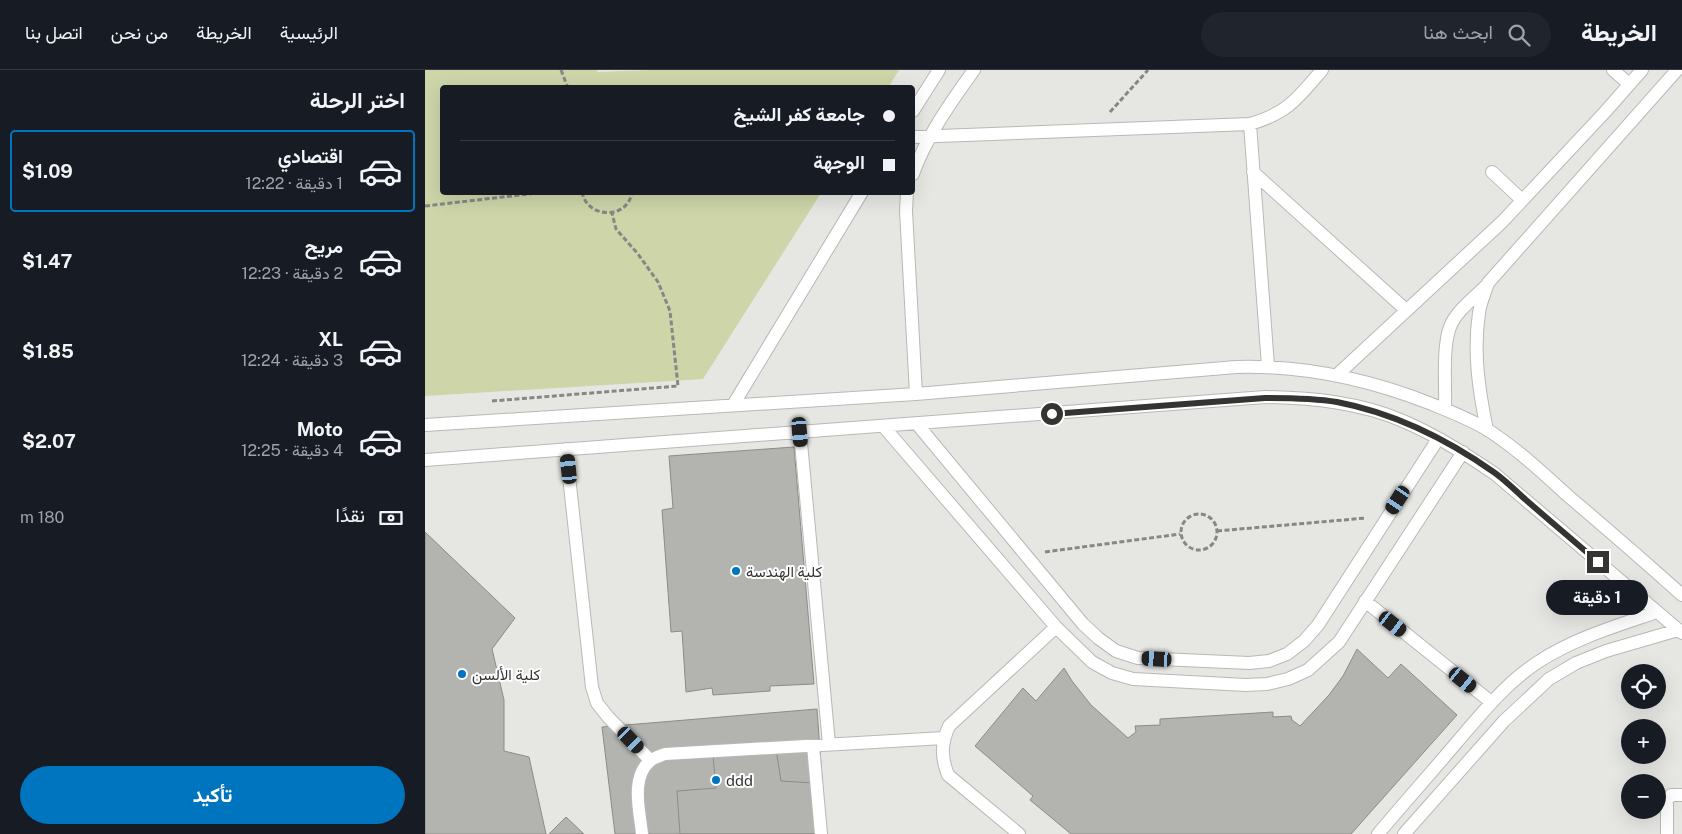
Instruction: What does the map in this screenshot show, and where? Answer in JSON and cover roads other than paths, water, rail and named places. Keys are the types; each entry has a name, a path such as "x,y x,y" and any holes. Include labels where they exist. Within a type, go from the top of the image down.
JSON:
{"lane":[{"path":"915,108 939,70"},
{"path":"915,170 931,136 957,93 974,70"},
{"path":"915,137 1250,124 1267,119 1296,101 1322,70"},
{"path":"1613,70 1629,84"},
{"path":"1337,375 1482,241 1605,112 1642,70"},
{"path":"1445,409 1446,348 1450,326 1462,310 1488,284 1677,70"},
{"path":"1250,124 1268,366"},
{"path":"1253,172 1406,310"},
{"path":"1492,172 1522,200"},
{"path":"733,405 860,195"},
{"path":"907,195 906,211 916,394"},
{"path":"1487,430 1478,386 1475,345 1479,311 1488,284"},
{"path":"425,425 916,394 1227,368 1268,366 1337,375 1374,384 1445,409 1487,430 1521,454 1682,595"},
{"path":"425,460 1255,398 1300,398 1335,402 1403,421 1463,452 1495,474 1680,631"},
{"path":"917,424 1083,624 1116,651 1138,658 1249,663 1269,661 1287,654 1304,641 1318,625 1375,540 1388,516 1438,438"},
{"path":"884,427 1056,626 1092,662 1112,673 1133,680 1246,685 1288,680 1308,670 1339,642 1463,452"},
{"path":"800,432 829,744"},
{"path":"566,449 592,687 597,703 608,717 650,760"},
{"path":"1365,601 1491,702"},
{"path":"1378,834 1491,702 1519,677 1563,647 1657,612"},
{"path":"1019,834 948,775 942,756 944,738 949,726 1056,626"},
{"path":"1404,834 1504,721 1549,680 1576,663 1606,651 1680,631"},
{"path":"642,834 637,787 642,772 650,760 665,754 944,738"},
{"path":"813,746 821,834"},
{"path":"1667,834 1667,800 1671,795 1682,795"}],"place":[{"name":"كلية الهندسة","path":"736,571"},
{"name":"كلية الألسن","path":"462,674"},
{"name":"ddd","path":"716,780"}]}
